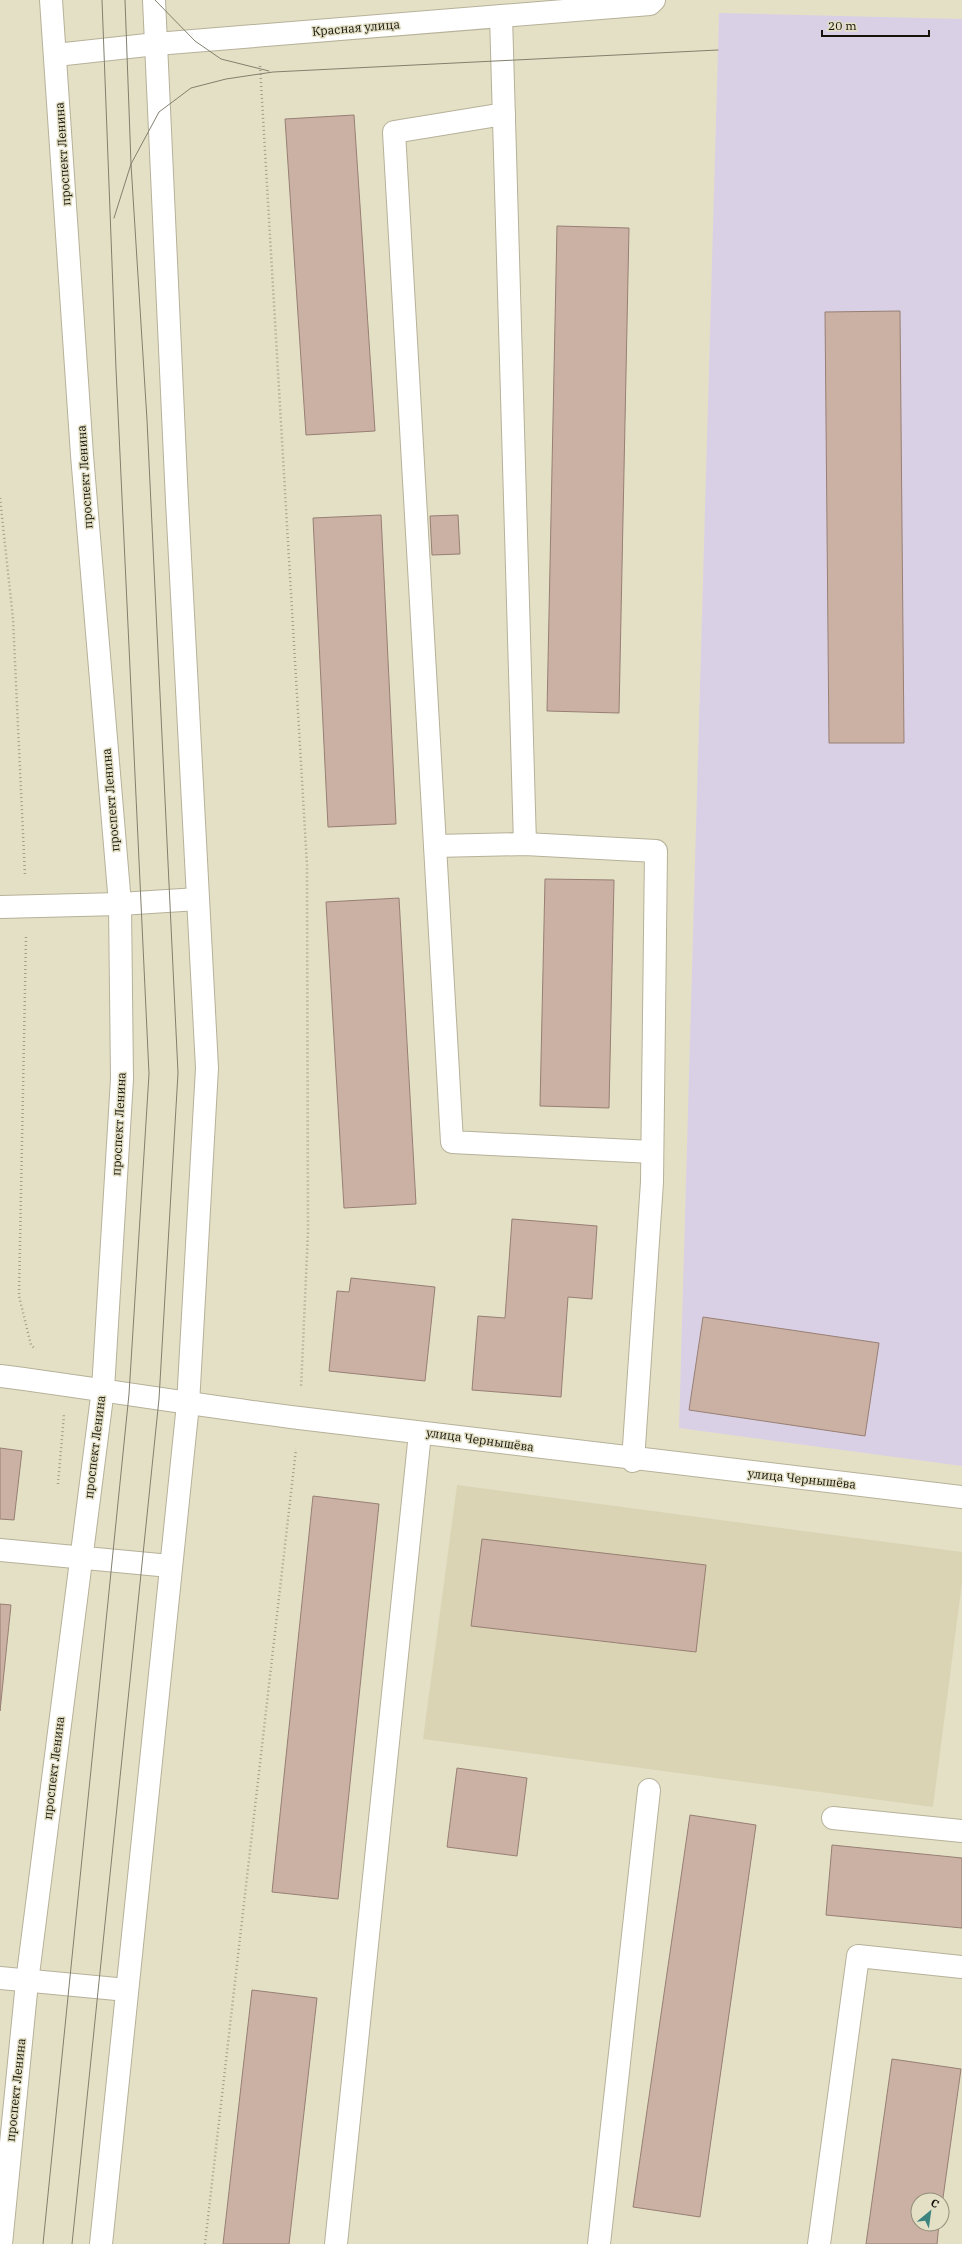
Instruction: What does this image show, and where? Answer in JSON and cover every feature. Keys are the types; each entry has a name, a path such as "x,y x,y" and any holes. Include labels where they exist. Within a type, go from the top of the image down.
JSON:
{"main road":[{"name":"проспект Ленина","path":"1,2244 27,1982 102,1389 122,1080 120,904 82,455 56,55 51,0"},
{"path":"101,2244 170,1566 188,1404 207,1068 154,0"},
{"name":"Красная улица","path":"56,55 156,44 650,4 654,0"},
{"path":"500,16 525,844"},
{"path":"504,114 394,132 452,1142 652,1152"},
{"path":"435,846 525,844 656,851 652,1152 633,1461"},
{"path":"0,907 120,904 198,899"},
{"name":"улица Чернышёва","path":"0,1376 102,1389 188,1404 420,1432 633,1461 962,1497"},
{"path":"336,2244 420,1432"},
{"path":"0,1550 170,1566"},
{"path":"599,2244 649,1790"},
{"path":"833,1818 962,1831"},
{"path":"819,2244 858,1956 962,1967"},
{"path":"0,1978 27,1982 127,1990"}],"path":[{"path":"205,2244 299,1418 308,1232 307,865 258,36"},
{"path":"0,498 13,619 24,832 26,907 22,1185 18,1296 31,1345 65,1384 58,1488"}],"shaded area":[{"path":"719,13 962,19 962,1466 679,1428"},
{"path":"457,1485 962,1552 962,1583 933,1807 423,1739"}],"building":[{"path":"354,115 375,431 306,435 285,119"},
{"path":"557,226 629,228 619,713 547,711"},
{"path":"900,311 904,743 829,743 825,312"},
{"path":"381,515 396,824 328,827 313,518"},
{"path":"458,515 460,554 432,555 430,516"},
{"path":"545,879 614,880 609,1108 540,1106"},
{"path":"399,898 416,1204 344,1208 326,902"},
{"path":"512,1219 597,1226 592,1299 568,1297 561,1397 472,1390 478,1316 505,1318"},
{"path":"351,1278 435,1287 425,1381 329,1371 337,1291 349,1292"},
{"path":"703,1317 879,1343 865,1436 689,1410"},
{"path":"0,1448 22,1451 14,1520 0,1519"},
{"path":"313,1496 379,1504 338,1899 272,1892"},
{"path":"482,1539 706,1565 696,1652 471,1626"},
{"path":"0,1604 11,1605 0,1711"},
{"path":"457,1768 527,1778 517,1856 447,1847"},
{"path":"690,1815 756,1825 700,2217 633,2207"},
{"path":"832,1845 962,1858 962,1928 826,1915"},
{"path":"252,1990 317,1998 289,2244 223,2244"},
{"path":"892,2059 961,2069 944,2192 910,2192 910,2232 938,2232 937,2244 866,2244"}],"tram line":[{"path":"43,2244 129,1394 149,1074 116,369 102,0"},
{"path":"72,2244 159,1399 178,1073 147,420 131,164 125,0"},
{"path":"155,0 195,41 221,59 269,71"},
{"path":"114,218 131,164 159,112 191,88 226,79 273,72 718,50"}]}
